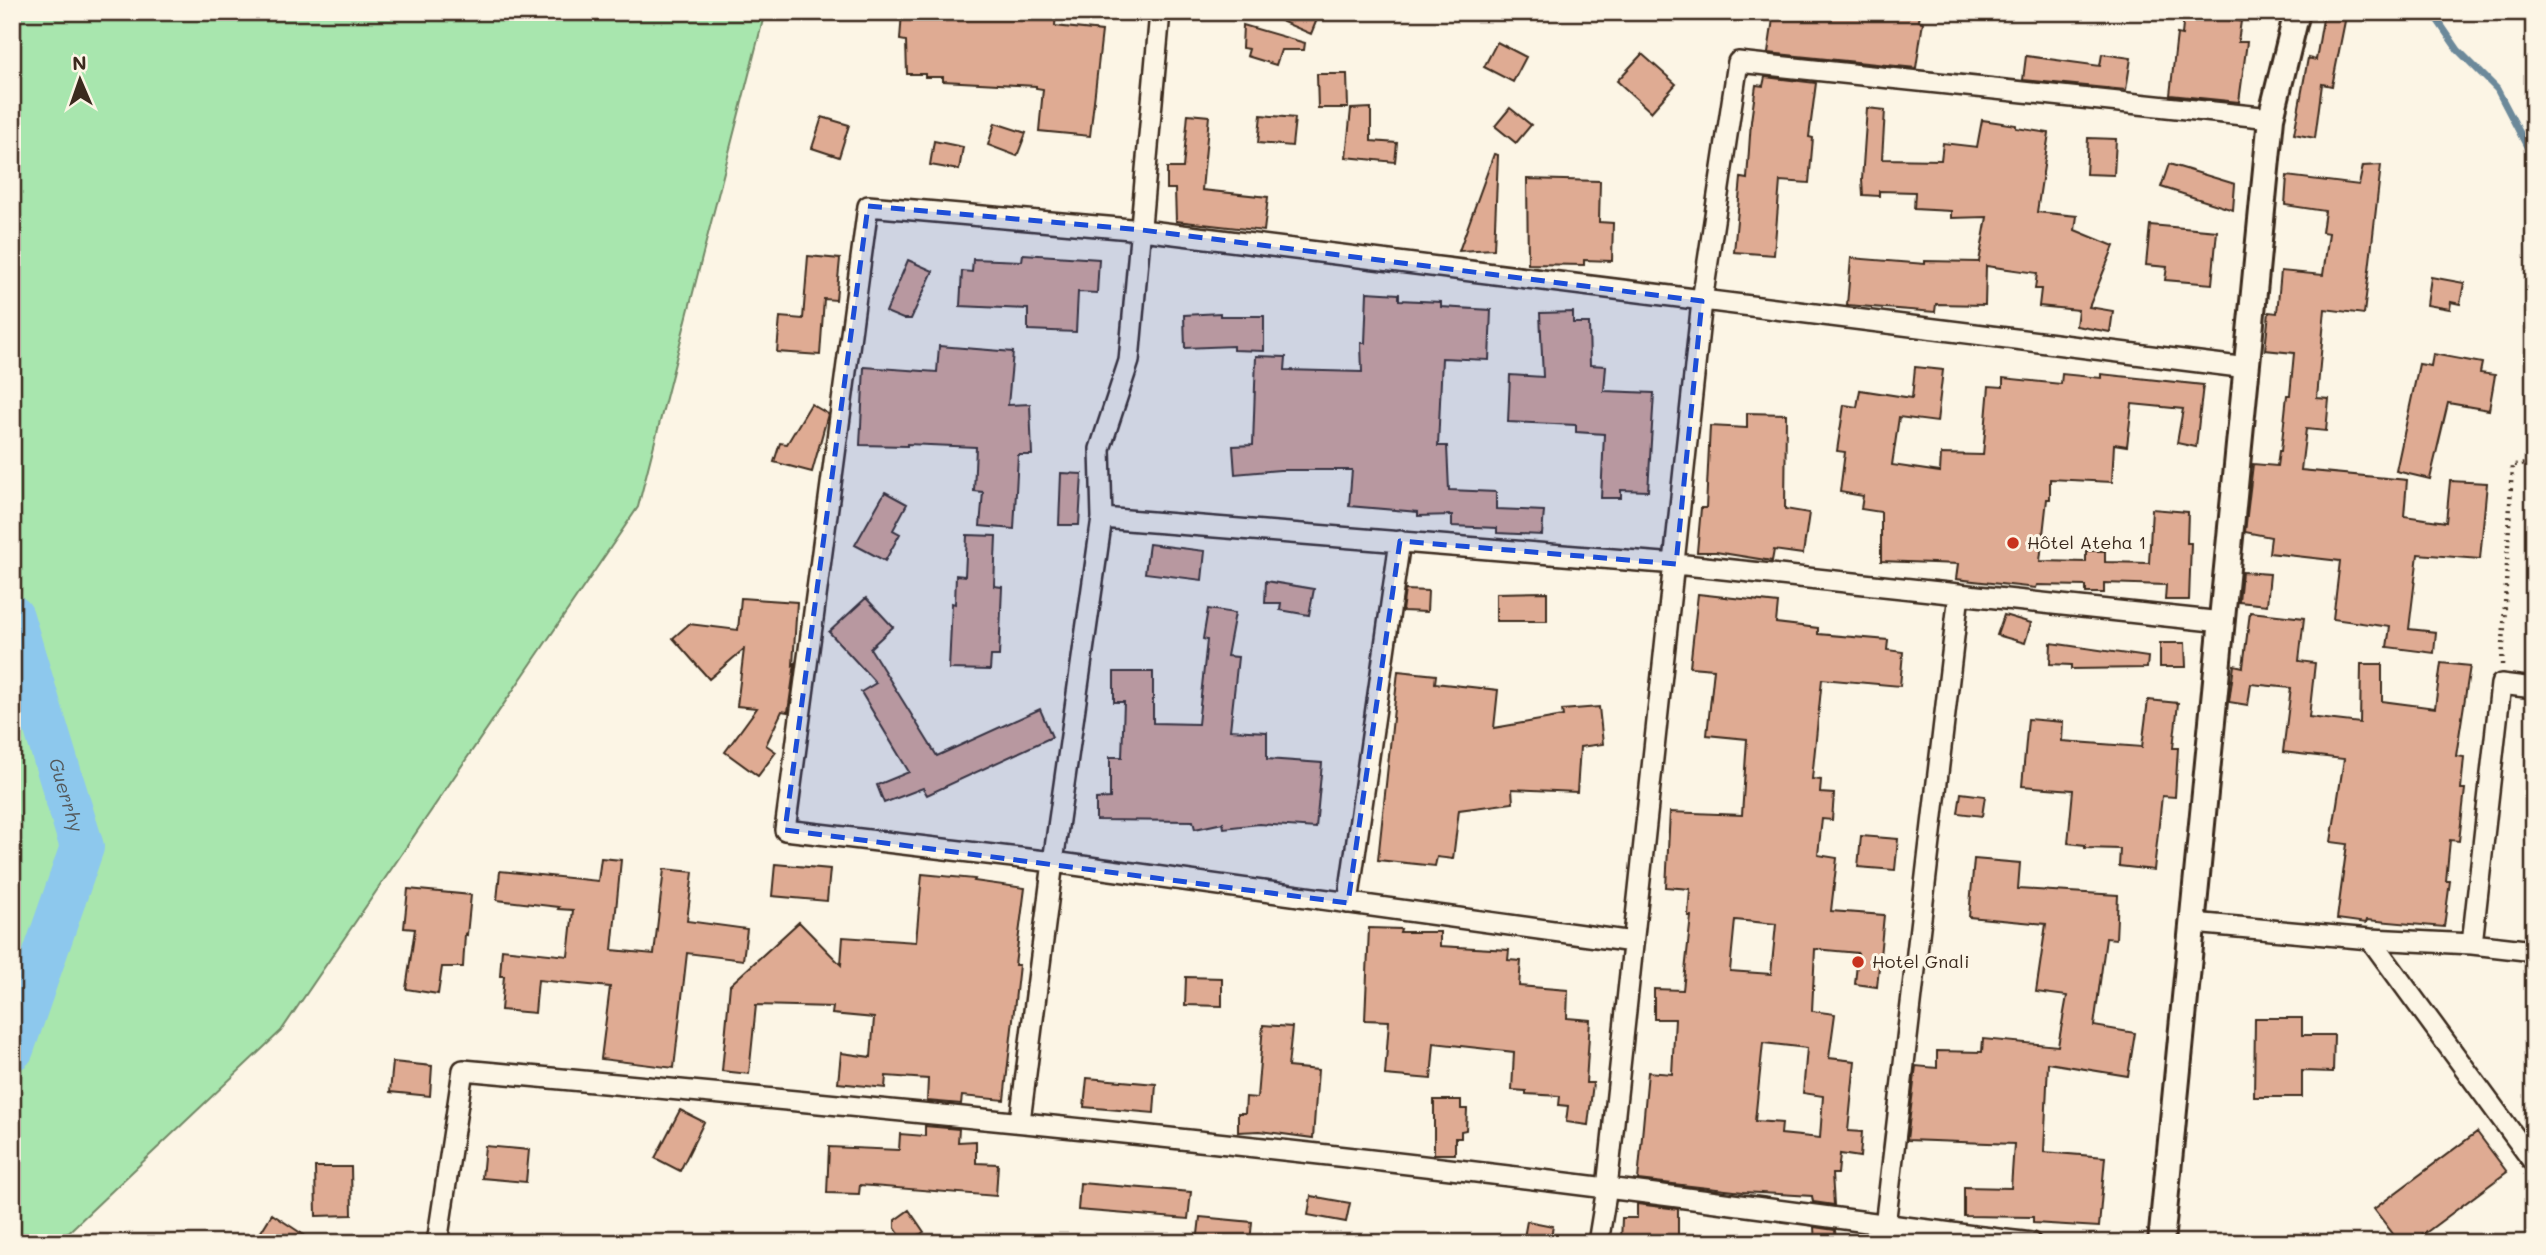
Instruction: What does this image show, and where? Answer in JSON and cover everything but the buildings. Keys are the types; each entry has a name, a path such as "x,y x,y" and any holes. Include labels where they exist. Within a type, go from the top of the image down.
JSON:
{"street":[{"path":"1020,1121 1102,518 1100,449 1129,361 1160,12"},
{"path":"2161,1243 2271,118 2297,12"},
{"path":"1598,1243 1607,1188 1676,564 1702,302 1738,62 2271,118"},
{"path":"1633,942 1054,862 785,830 868,206 1142,230 2246,368"},
{"path":"1102,518 1676,564 2222,622"},
{"path":"1348,903 1400,541"},
{"path":"1884,1234 1959,594"},
{"path":"2472,944 2501,684 2534,688"},
{"path":"2193,923 2534,951"},
{"path":"2370,939 2534,1163"},
{"path":"437,1243 463,1070 1020,1121 1607,1188 1884,1234 2031,1243"}],"path":[{"path":"2501,684 2512,465 2534,464"}],"highlighted area":[{"path":"868,206 1142,230 1702,301 1676,564 1400,541 1348,903 785,830"}],"green space":[{"path":"12,12 765,12 638,507 281,1031 57,1243 12,1243"}],"waterway":[{"path":"2432,12 2458,50 2497,89 2534,160"},
{"name":"Guerrhy","path":"12,617 82,847 12,1049"}],"place":[{"name":"Hôtel Ateha 1","path":"2013,543"},
{"name":"Hotel Gnali","path":"1858,962"}]}
